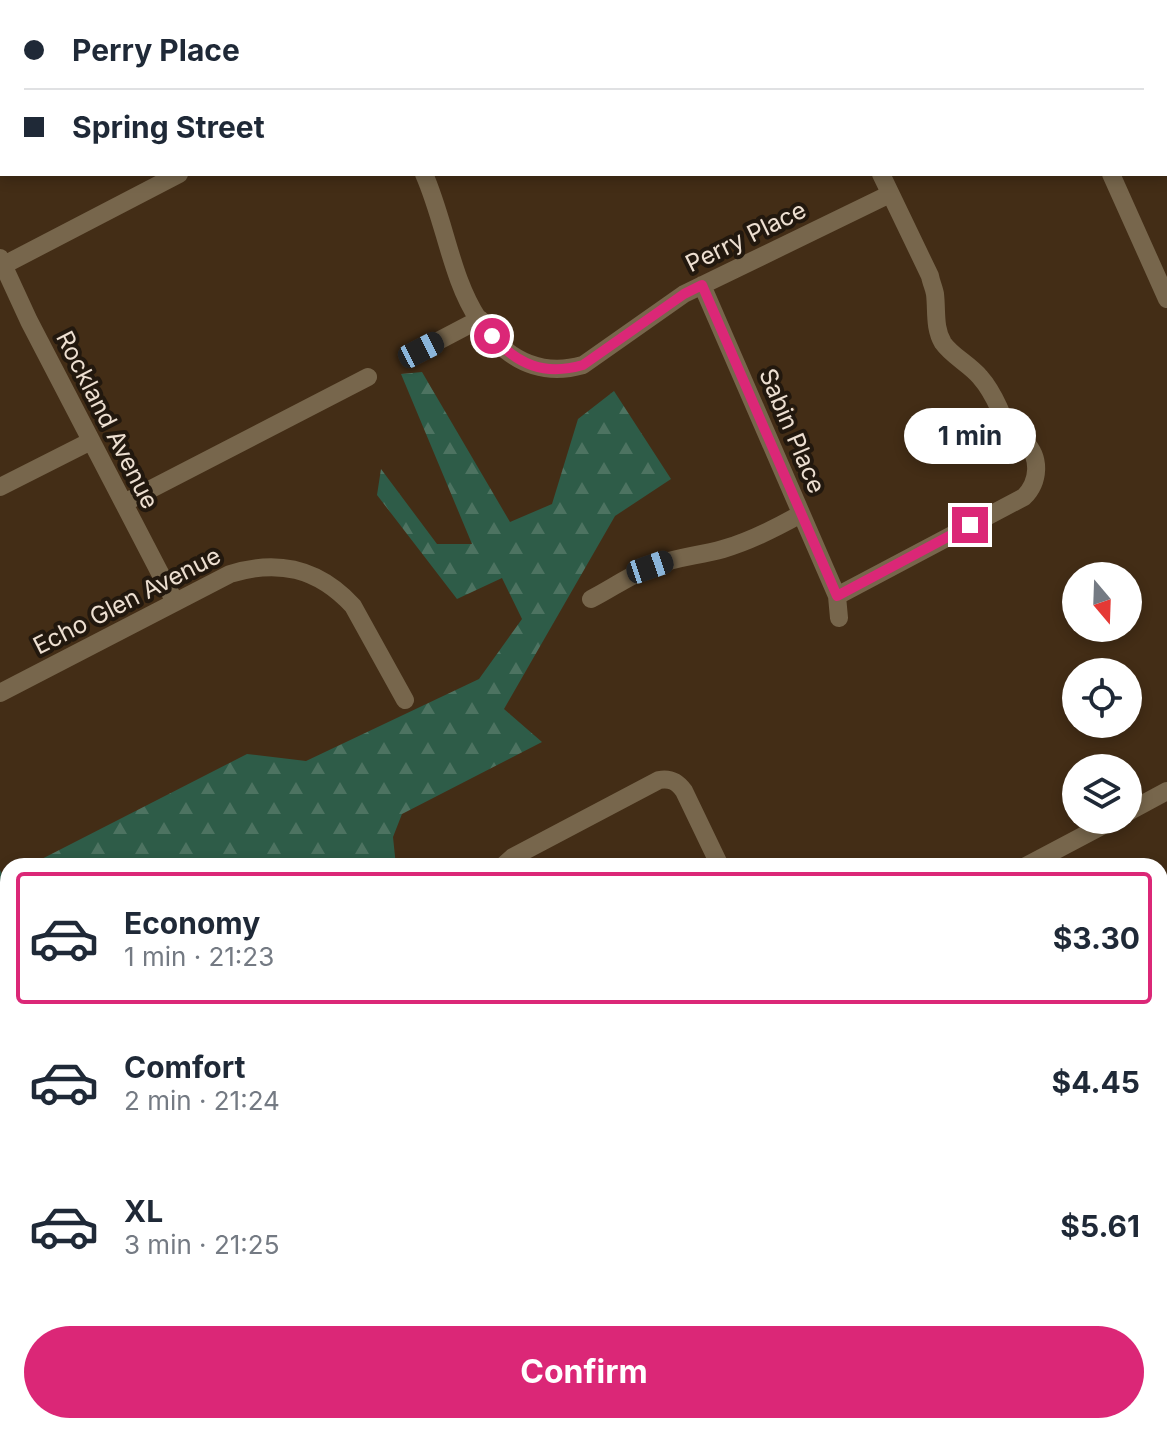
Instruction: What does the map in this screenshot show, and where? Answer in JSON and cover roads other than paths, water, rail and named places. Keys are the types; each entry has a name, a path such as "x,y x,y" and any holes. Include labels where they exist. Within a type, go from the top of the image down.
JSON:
{"street":[{"path":"1,263 175,176"},
{"path":"421,350 480,319 459,280 425,176"},
{"path":"837,596 1024,497 1031,491 1036,473 1031,450 1005,425 992,393 981,378 945,346 939,335 930,276 882,176"},
{"path":"1112,176 1167,299"},
{"name":"Perry Place","path":"480,319 512,356 538,368 570,369 583,365 684,294 890,194"},
{"name":"Rockland Avenue","path":"1,263 175,602"},
{"name":"Sabin Place","path":"702,285 837,596 839,618"},
{"path":"124,503 368,377"},
{"path":"0,487 91,441"},
{"path":"591,599 650,567 749,541 801,514"},
{"name":"Echo Glen Avenue","path":"0,693 230,574 266,566 314,575 353,606 405,700"},
{"path":"512,858 659,780 667,779 675,781 684,791 716,858"},
{"path":"1142,804 1167,791"},
{"path":"1041,858 1087,834"},
{"path":"977,1434 992,1434"}]}
